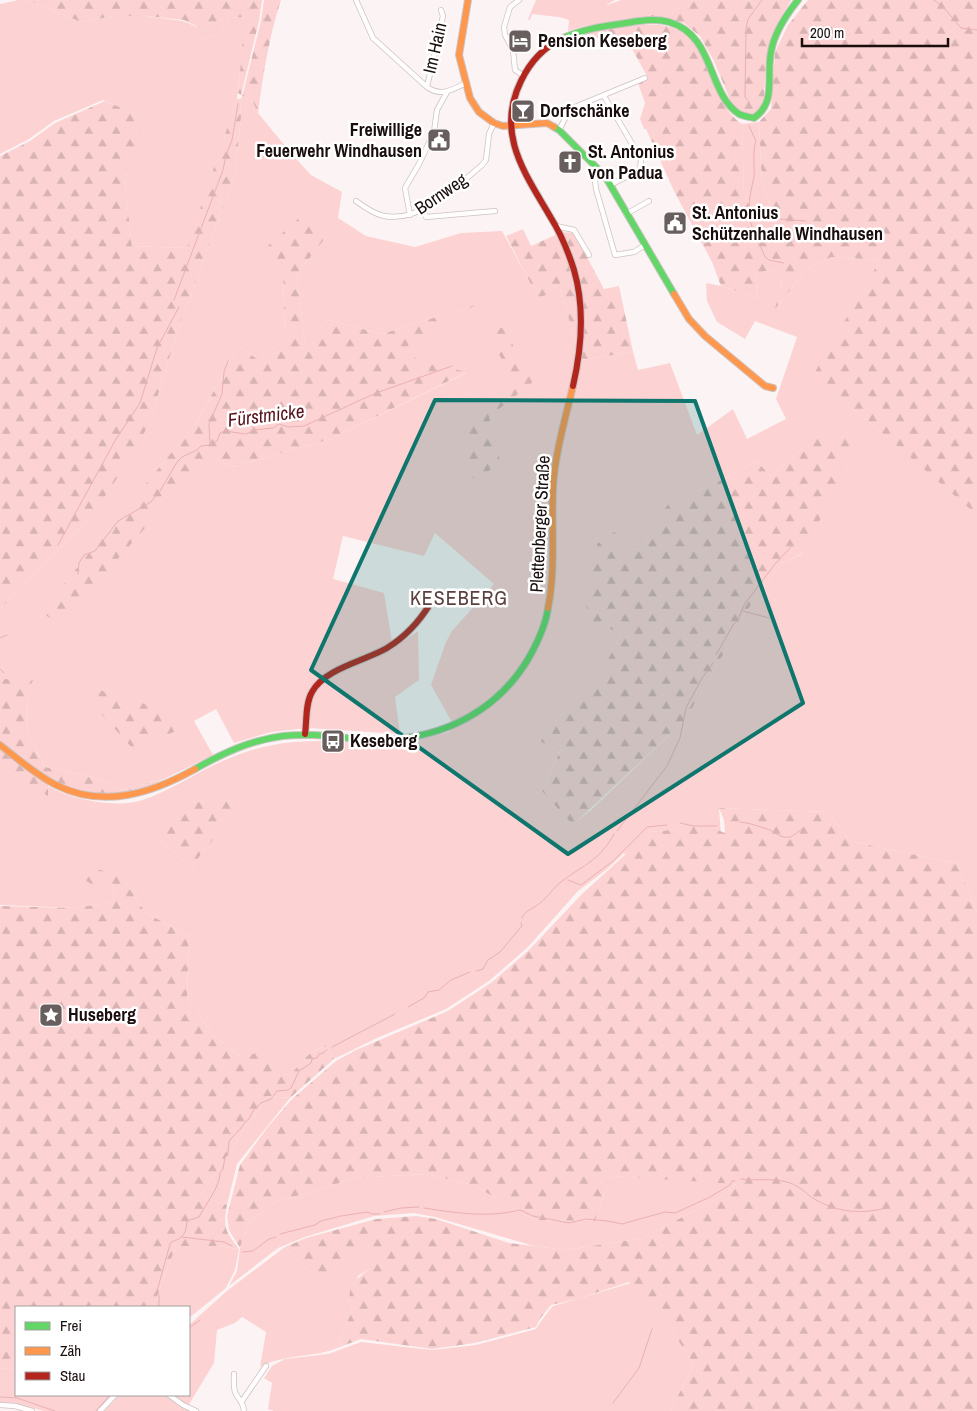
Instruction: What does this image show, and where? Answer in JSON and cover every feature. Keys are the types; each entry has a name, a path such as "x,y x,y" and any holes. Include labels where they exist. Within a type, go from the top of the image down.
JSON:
{"main road":[{"path":"468,0 459,55 470,98 479,112 494,123 511,127 547,123 559,130 604,176 689,319 704,336 765,386 773,388"},
{"name":"Plettenberger Straße","path":"0,745 42,777 58,786 84,795 110,798 137,794 158,788 226,752 250,743 278,736 306,734 401,739 446,729 482,710 499,696 517,677 540,639 548,614 554,584 554,482 556,461 581,344 580,297 570,260 556,226 517,158 511,127 514,100 524,76 535,59 564,37 577,32 620,24 666,21 681,26 694,36 707,57 729,106 741,116 754,118 762,113 768,104 772,50 780,28 798,0"},
{"path":"306,734 310,698 316,686 328,677 374,656 398,641 411,630 430,604"}],"street":[{"path":"356,0 373,38 427,87 436,92 447,92 466,83"},
{"path":"519,0 510,7 504,27 505,35 513,50 515,70 524,76"},
{"name":"Im Hain","path":"427,87 443,16 442,10"},
{"path":"559,130 570,109 645,78"},
{"path":"410,215 405,188 434,132 437,110 447,92"},
{"path":"604,96 642,159 640,170 610,186"},
{"name":"Bornweg","path":"356,202 381,215 394,217 410,215 422,210 447,195 482,165 486,160 489,134 494,123"},
{"path":"592,164 596,189 615,255 634,252 645,245"},
{"path":"626,214 649,201"},
{"path":"422,210 426,217 495,211"},
{"path":"556,226 574,230 590,255"},
{"path":"242,1401 266,1366"},
{"path":"234,1374 234,1388 237,1396 242,1401 244,1411"},
{"path":"100,1411 114,1396"},
{"path":"171,1396 196,1411"},
{"path":"0,1405 15,1406 32,1411"}],"highlighted area":[{"path":"435,400 695,401 803,703 568,854 311,670"}],"green space":[{"path":"27,0 81,22 114,16 146,16 183,21 202,29 203,39 220,34 230,18 246,17 237,99 188,248 132,246 124,177 144,118 103,100 54,121 29,139 0,154 0,4"},
{"path":"27,0 262,0 259,21 241,95 238,93 245,17 230,18 220,34 203,39 202,29 184,20 146,16 114,16 81,22"},
{"path":"264,0 281,0 267,56 258,113 253,102 242,97 261,21"},
{"path":"536,0 615,0 605,6 621,0 694,0 690,6 630,20 584,26 568,31 569,20 559,17 532,14 530,20 528,19"},
{"path":"694,0 791,0 772,34 766,63 764,97 761,108 753,114 742,113 731,102 714,61 700,36 684,23 661,17 630,20 689,6"},
{"path":"808,0 977,0 977,515 867,420 811,379 880,260 831,257 807,269 775,309 782,281 772,269 755,275 758,298 721,286 712,262 674,191 640,119 645,103 638,83 648,78 625,36 584,39 582,34 627,26 659,25 674,28 687,35 700,51 726,108 742,124 744,195 760,225 775,216 762,184 759,122 771,109 775,52 788,25"},
{"path":"242,97 253,102 258,113 311,175 342,192 338,218 366,236 415,247 461,233 502,231 538,297 560,289 581,360 633,352 638,370 670,363 697,435 733,409 747,439 786,419 776,399 797,337 755,321 745,339 717,322 707,301 706,283 758,298 755,275 772,269 782,280 776,308 807,269 831,257 880,260 812,379 867,420 977,513 977,912 958,864 850,841 828,812 719,808 721,835 685,823 670,830 650,832 626,855 624,853 606,870 578,891 528,947 489,981 446,1009 377,1038 334,1059 326,1045 308,1055 292,1073 284,1075 241,1057 213,1035 187,997 189,936 146,913 127,885 109,883 114,886 113,902 75,908 0,905 0,766 48,795 48,786 68,795 92,801 129,803 150,797 225,760 263,747 305,741 398,742 416,740 449,732 453,724 431,685 446,642 452,631 494,584 435,533 424,556 343,536 333,579 384,593 393,648 418,631 419,680 395,697 400,734 308,728 271,732 234,743 216,709 194,721 213,755 164,779 121,790 100,779 45,767 28,734 27,691 0,680 0,609 88,521 153,411 177,333 235,175 241,117 240,99","holes":["326,237 297,274 305,343 328,320 382,334 472,306 407,345 418,362 466,373 331,439 232,467 209,455 42,612 198,420 238,346 257,359 285,340 283,272","808,443 802,554 781,564 745,613 685,720 574,824 542,791 561,748 551,747 538,740 599,676 621,635 604,625 590,648 590,574 598,554 617,546 639,550 646,543 653,525 669,503 722,480 757,461 771,477","247,799 201,854 192,868 161,841 196,802"]},
{"path":"237,99 240,99 241,117 235,175 177,333 153,411 139,446 88,521 0,609 0,156 30,141 55,123 105,101 145,118 124,177 132,246 187,248"},
{"path":"759,122 762,184 775,216 760,225 744,195 742,124"},
{"path":"300,217 326,237 297,274 305,342 328,320 382,334 475,305 408,345 418,362 467,372 331,439 232,467 209,455 60,625 41,612 198,420 238,346 257,359 285,340 283,272 257,256"},
{"path":"523,229 531,246 562,232 574,233 604,289 619,286 633,352 581,360 560,289 538,298 506,236"},
{"path":"503,327 533,382 489,417 501,465 469,480 467,426 514,382 488,334"},
{"path":"825,434 843,434 851,441 848,454 819,522 801,554 781,564 745,613 685,720 573,825 542,791 561,749 551,747 538,740 599,676 621,635 604,625 590,649 587,593 597,544 616,531 623,540 618,546 639,550 646,543 653,525 669,503 722,480 757,461 771,477 808,443"},
{"path":"0,679 33,680 27,692 28,734 45,767 100,779 121,790 164,779 139,789 113,794 69,788 48,782 48,796 0,766"},
{"path":"72,682 140,702 189,725 134,750"},
{"path":"236,798 248,799 201,854 192,868 161,841 173,819 182,809 196,802"},
{"path":"719,808 828,812 850,841 958,864 977,912 977,1411 670,1411 694,1365 669,1326 629,1282 577,1299 551,1305 536,1327 475,1343 432,1349 361,1339 335,1349 352,1311 349,1300 351,1284 369,1269 371,1261 364,1250 357,1249 328,1278 310,1272 285,1247 306,1238 376,1219 416,1216 436,1219 509,1243 566,1250 643,1238 724,1195 736,1184 610,1176 595,1221 534,1220 473,1185 426,1174 353,1178 275,1202 247,1225 240,1248 229,1230 227,1216 240,1165 267,1128 291,1100 336,1061 356,1050 448,1011 492,982 529,950 582,894 650,832 670,830 685,823 688,818 725,833 724,820"},
{"path":"87,866 120,878 146,913 189,936 187,997 213,1035 241,1057 273,1049 284,1075 292,1073 308,1055 326,1045 334,1059 290,1098 267,1096 200,1196 227,1205 226,1229 239,1249 218,1246 176,1246 153,1306 15,1306 15,1370 0,1368 0,906 75,908 113,902 114,886 109,883 94,886 85,880"},
{"path":"267,1096 290,1098 237,1164 227,1205 200,1196"},
{"path":"426,1174 473,1185 534,1220 595,1221 610,1176 737,1183 724,1195 643,1238 566,1250 534,1246 435,1217 414,1213 374,1216 305,1237 278,1248 229,1286 237,1271 240,1248 247,1225 275,1202 353,1178"},
{"path":"176,1246 218,1246 239,1249 235,1270 226,1288 190,1317 190,1306 153,1306"},
{"path":"285,1247 310,1272 357,1249 364,1250 372,1261 369,1269 358,1276 349,1300 352,1311 335,1349 278,1360 260,1367 266,1332 242,1317 235,1323 217,1330 214,1363 188,1406 173,1396 190,1396 190,1324 228,1290"},
{"path":"631,1283 669,1326 694,1365 670,1411 274,1411 268,1409 272,1383 264,1378 272,1366 285,1359 328,1354 361,1342 432,1350 476,1345 536,1329 553,1306"},
{"path":"0,1368 15,1370 15,1396 112,1396 98,1411 44,1411 20,1405 0,1403"},
{"path":"118,1396 169,1396 191,1411 104,1411"}],"waterway":[{"path":"749,102 745,97 746,29 748,19 762,0"},
{"path":"934,0 945,9 961,28 977,30"},
{"path":"174,300 223,170 232,140 238,104"},
{"path":"749,126 756,141 754,177 749,204 750,221 765,257 769,260 784,263"},
{"path":"749,215 764,221 780,219 806,221"},
{"path":"58,545 116,439 140,403 157,348 179,307"},
{"path":"210,444 209,424 222,394 224,372 228,361"},
{"name":"Fürstmicke","path":"160,491 182,457 201,446 210,445 217,441 220,433 225,431 246,434 254,430 273,428 279,424 288,427 304,426 376,393 452,366"},
{"name":"Fürstmicke","path":"78,574 79,563 84,555 95,551 118,521 151,502 158,493"},
{"path":"716,655 733,625 738,620 744,605 775,564 791,547"},
{"path":"743,611 769,618"},
{"name":"Fürstmicke","path":"0,638 7,635"},
{"path":"617,831 667,766 680,738 686,708 702,678 713,663"},
{"path":"0,669 4,673"},
{"path":"740,822 770,830 786,837 792,836 802,829"},
{"path":"680,823 694,826 717,826"},
{"path":"568,880 581,885 613,861 647,827 667,825"},
{"path":"522,918 526,912 543,901 562,881 597,856 614,834"},
{"path":"476,971 483,969 488,960 500,952 522,926 521,923"},
{"path":"408,1007 424,998 428,992 439,990 451,980 470,972"},
{"path":"332,1047 395,1014"},
{"path":"159,1306 157,1291 170,1244 179,1239 183,1234 187,1221 199,1217 212,1196 218,1184 225,1157 228,1155 229,1141 261,1103 271,1099 277,1091 291,1088 299,1071 311,1063 312,1059 317,1058 319,1054 327,1050"},
{"path":"741,1179 787,1182 816,1200 842,1210 859,1212 887,1208"},
{"path":"424,1208 484,1214 520,1210 533,1216 569,1223 586,1219 622,1224 665,1212 675,1213 710,1197 730,1185 732,1181 735,1181"},
{"path":"384,1212 401,1208 419,1207"},
{"path":"280,1234 341,1216 367,1212 380,1214"},
{"path":"182,1237 224,1242 232,1246"},
{"path":"242,1252 253,1251 269,1239 276,1237"},
{"path":"190,1327 200,1320"},
{"path":"613,1403 639,1368 652,1329"},
{"path":"96,1411 109,1396"},
{"path":"0,1397 17,1398 55,1411"}],"traffic: fast":[{"path":"563,38 586,30 618,24 648,20 669,22 684,29 695,39 703,51 721,93 729,105 739,114 754,118 766,104 769,88 770,61 775,38 785,18 798,0"},
{"path":"554,127 605,176 674,294"},
{"path":"195,769 238,748 283,736 308,735 382,740 428,734 449,727 487,705 504,691 531,654 546,620 548,608"}],"traffic: slow":[{"path":"468,0 459,55 470,98 479,112 494,123 503,126 547,123 554,127"},
{"path":"674,294 689,319 705,336 765,386 773,388"},
{"path":"548,608 553,563 554,475 573,386"},
{"path":"0,745 56,785 92,796 110,797 145,791 179,778 195,769"}],"traffic: jam":[{"path":"563,38 538,56 529,68 521,81 514,100 511,118 512,136 516,153 561,236 574,270 580,299 581,328 573,386"},
{"path":"305,734 308,702 318,684 336,671 394,644 411,629 430,604"}],"place":[{"name":"Pension Keseberg","path":"520,41"},
{"name":"Dorfschänke","path":"523,111"},
{"name":"Freiwillige Feuerwehr Windhausen","path":"439,140"},
{"name":"St. Antonius von Padua","path":"570,162"},
{"name":"St. Antonius Schützenhalle Windhausen","path":"675,223"},
{"name":"Keseberg","path":"333,741"},
{"name":"Huseberg","path":"51,1015"}],"district":[{"name":"KESEBERG","path":"459,598"}]}
